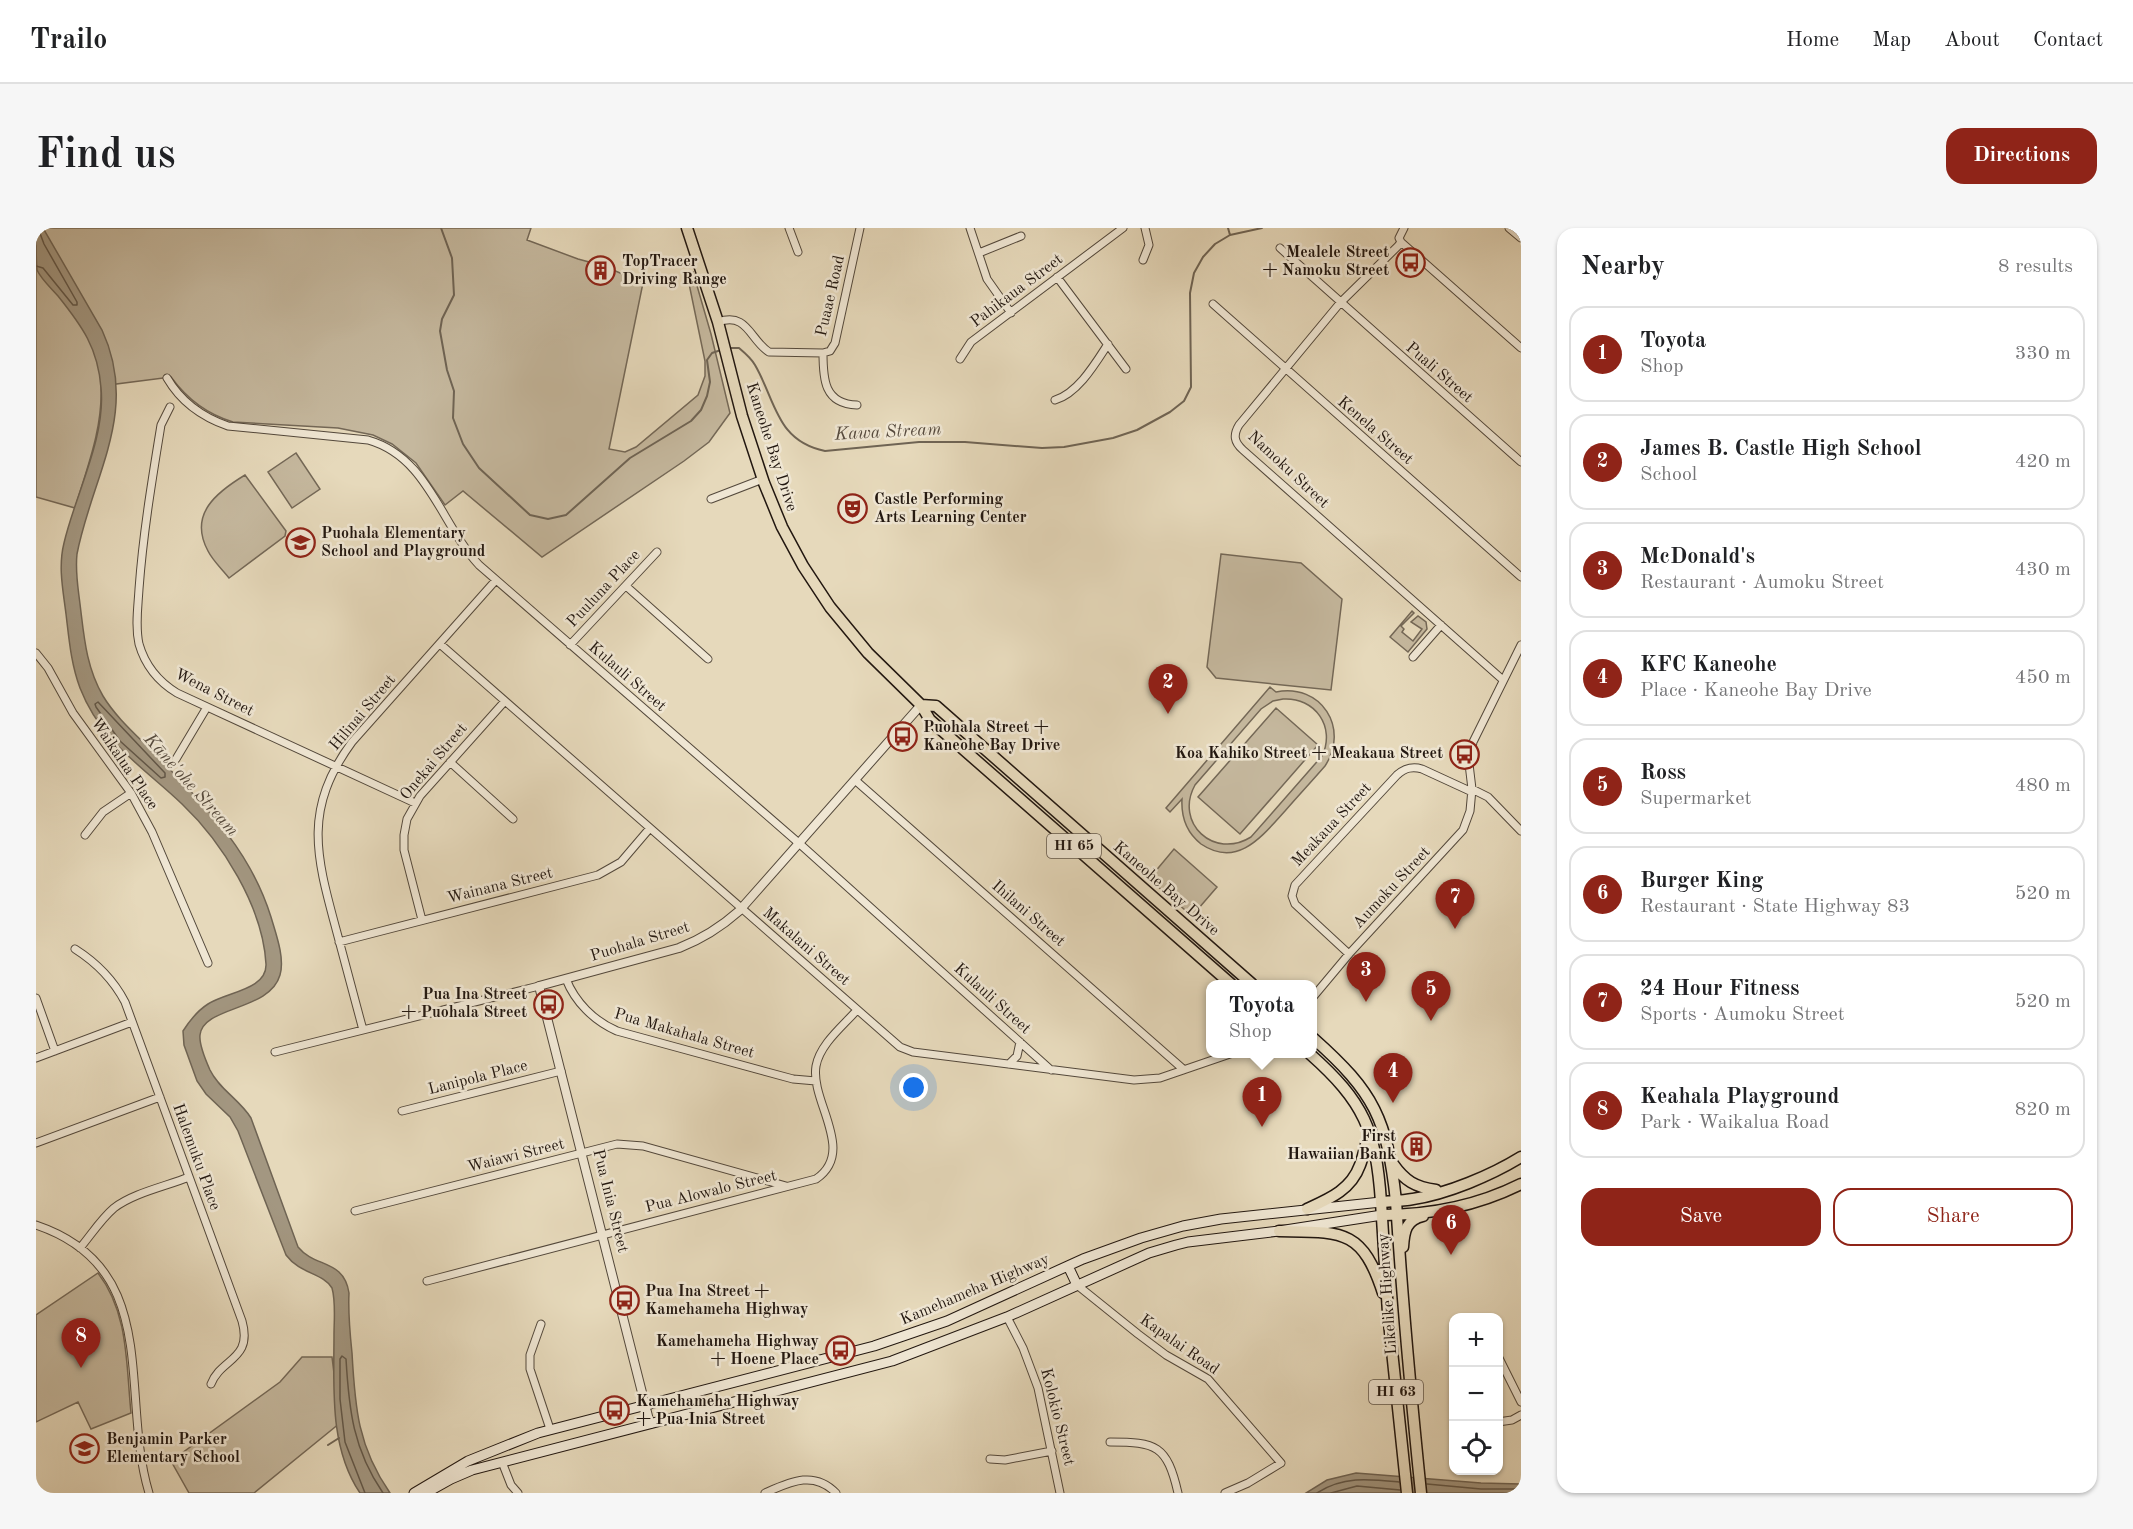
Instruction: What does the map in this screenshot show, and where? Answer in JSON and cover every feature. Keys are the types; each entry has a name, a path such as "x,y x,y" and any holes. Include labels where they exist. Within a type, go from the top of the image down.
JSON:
{"main road":[{"name":"Kaneohe Bay Drive","path":"687,228 718,322 742,416 763,479 792,547 827,602 868,653 921,705 930,720 1226,980"},
{"name":"Kaneohe Bay Drive","path":"921,705 936,706 1247,980"},
{"path":"995,777 1004,766"},
{"path":"1317,1042 1348,1070 1364,1090 1382,1123 1392,1162 1396,1201"},
{"path":"1316,1058 1345,1087 1358,1106 1370,1133 1377,1163 1380,1202"},
{"path":"1307,1209 1335,1196 1352,1181 1360,1168 1370,1133"},
{"name":"Kamehameha Highway","path":"414,1493 450,1471 501,1447 550,1429 887,1342 947,1321 1119,1245 1184,1226 1254,1214 1414,1199 1498,1171 1521,1157"},
{"path":"1392,1162 1410,1183 1442,1191"},
{"path":"1402,1262 1404,1233 1406,1226 1413,1218 1495,1197 1521,1184"},
{"name":"Likelike Highway","path":"1396,1201 1402,1262 1402,1299 1421,1493"},
{"name":"Likelike Highway","path":"1380,1202 1388,1310 1407,1493"},
{"path":"1382,1215 1431,1213"},
{"path":"1254,1214 1256,1234"},
{"name":"Kamehameha Highway","path":"426,1493 461,1474 502,1462 888,1362 1007,1317 1149,1252 1188,1242 1382,1215"},
{"path":"1279,1231 1327,1232 1353,1240 1366,1253 1388,1310"},
{"path":"1068,1266 1077,1285"},
{"path":"887,1342 888,1362"},
{"path":"501,1447 502,1462"}],"street":[{"path":"789,228 798,252"},
{"name":"Puaae Road","path":"718,322 727,319 740,322 769,352 823,353 830,351 835,343 860,228"},
{"path":"970,228 987,279 1011,313"},
{"name":"Pahikaua Street","path":"960,358 971,342 1123,228"},
{"path":"1143,260 1149,245 1145,228"},
{"path":"1404,228 1399,238 1401,242 1521,348"},
{"path":"1509,228 1521,238"},
{"path":"979,253 1021,236"},
{"name":"Namoku Street","path":"1401,242 1340,303 1237,428 1236,443 1503,680"},
{"name":"Puali Street","path":"1280,248 1521,462"},
{"path":"1057,278 1126,369"},
{"name":"Kenela Street","path":"1213,304 1521,577"},
{"path":"1055,400 1070,392 1095,364 1108,344"},
{"path":"823,353 823,375 828,390 840,401 857,405"},
{"name":"Kulauli Street","path":"167,378 186,403 209,418 228,426 359,438 376,442 393,450 414,468 463,546 496,580 798,843 1051,1070"},
{"name":"Wena Street","path":"170,407 161,425 141,562 138,635 144,658 158,678 177,693 415,803"},
{"path":"711,499 763,479"},
{"name":"Puuluna Place","path":"570,645 657,552"},
{"name":"Hilinai Street","path":"363,1030 321,872 318,840 322,801 336,766 352,742 496,580"},
{"path":"626,586 708,658"},
{"path":"1413,657 1441,625"},
{"name":"Makalani Street","path":"440,644 894,1043 906,1050 1143,1080 1160,1078 1215,1058"},
{"name":"Aumoku Street","path":"1317,992 1348,954 1463,830 1469,816 1472,790 1469,764 1472,745 1521,645"},
{"name":"Waikalua Place","path":"36,653 48,668 73,713 131,793 152,832 208,963"},
{"name":"Onekai Street","path":"422,920 404,850 405,827 415,803 505,701"},
{"name":"Puohala Street","path":"275,1052 566,979 689,944 719,928 741,908 921,705"},
{"path":"176,759 207,707"},
{"path":"450,762 513,819"},
{"name":"Meakaua Street","path":"1348,954 1295,904 1292,893 1295,885 1405,769 1422,769 1488,797 1521,831"},
{"name":"Ihilani Street","path":"855,780 1183,1069"},
{"path":"85,835 103,812 131,793"},
{"name":"Wainana Street","path":"339,942 598,875 621,862 650,828"},
{"name":"Halemuku Place","path":"75,949 93,962 109,978 120,994 243,1326 244,1338 238,1354 216,1375 212,1384"},
{"name":"Pua Makahala Street","path":"566,979 578,1002 599,1021 617,1031 793,1079 816,1081"},
{"name":"Pua Inia Street","path":"539,986 650,1424"},
{"path":"36,998 55,1050"},
{"name":"Pua Alowalo Street","path":"428,1281 603,1233 788,1187 810,1181 820,1175 828,1167 832,1156 832,1140 816,1081 816,1064 821,1052 857,1010"},
{"path":"36,1058 132,1022"},
{"path":"1009,1064 1017,1056 1020,1042"},
{"name":"Lanipola Place","path":"402,1111 561,1071"},
{"path":"36,1143 160,1097"},
{"name":"Waiawi Street","path":"355,1211 617,1144 638,1145 788,1187"},
{"path":"80,1248 119,1205 129,1199 189,1177"},
{"path":"36,1226 63,1236 80,1248 107,1276 119,1297 127,1320 140,1455 149,1493"},
{"name":"Kapalai Road","path":"1077,1285 1166,1355 1208,1379 1281,1463 1258,1478 1226,1493"},
{"name":"Kolokio Street","path":"1007,1317 1034,1376 1060,1493"},
{"path":"541,1323 530,1355 530,1369 550,1429"},
{"path":"1503,1366 1521,1402"},
{"path":"1503,1421 1521,1415"},
{"path":"1110,1442 1142,1443 1159,1451 1171,1466 1178,1493"},
{"path":"990,1459 1005,1460 1052,1451"},
{"path":"502,1462 511,1485 518,1493"},
{"path":"765,1493 803,1479 822,1482 836,1493"}],"shaded area":[{"path":"43,228 531,228 527,240 604,266 643,283 609,449 625,452 636,447 698,395 705,376 705,361 687,274 693,272 730,413 709,442 542,557 463,491 445,505 416,463 392,444 373,435 338,428 233,422 214,415 198,405 171,377 101,386 97,433 75,508 36,497 36,252 49,241"},
{"path":"296,453 320,489 292,508 268,472"},
{"path":"245,475 286,531 285,536 229,578 208,551 201,526 204,515 216,497"},
{"path":"1221,554 1301,563 1342,599 1331,690 1216,678 1207,667"},
{"path":"1412,611 1414,613 1401,626 1404,629 1402,632 1413,641 1422,629 1411,622 1418,616 1426,622 1427,629 1408,652 1390,637"},
{"path":"1270,687 1276,692 1292,691 1306,694 1318,701 1327,711 1334,737 1332,752 1325,766 1268,830 1249,846 1227,853 1214,851 1196,840 1189,830 1184,818 1182,799 1170,812 1166,808","holes":["1294,700 1305,703 1320,716 1326,735 1326,745 1322,756 1251,837 1237,843 1224,844 1211,841 1201,834 1190,812 1190,799 1195,785 1261,709 1273,701"]},
{"path":"1276,708 1318,745 1240,834 1198,797"},
{"path":"1174,849 1217,887 1192,916 1149,879"},
{"path":"98,1273 116,1305 121,1322 127,1358 131,1413 91,1429 78,1402 36,1422 36,1315"},
{"path":"302,1357 332,1357 340,1423 254,1493 189,1493 171,1461 280,1382"}],"water":[{"path":"36,228 43,228 102,330 112,360 116,389 115,416 109,444 77,554 76,567 89,663 97,685 113,710 222,826 250,868 262,892 279,946 280,975 274,987 264,995 212,1018 204,1026 200,1035 201,1043 214,1077 251,1118 298,1247 305,1254 335,1269 346,1282 349,1293 349,1323 360,1426 371,1459 390,1493 360,1493 343,1456 335,1416 332,1288 323,1279 298,1266 286,1255 238,1131 230,1117 206,1094 197,1081 184,1045 183,1031 200,1010 216,1000 253,985 265,973 263,942 249,898 225,856 197,819 124,752 99,724 77,679 69,642 61,561 69,525 99,427 101,388 96,361 87,338 74,317 37,270"},
{"path":"1356,1473 1521,1484 1521,1493 1306,1493 1327,1480"}],"waterway":[{"name":"Kawa Stream","path":"441,228 452,258 454,295 442,319 440,331 447,370 454,391 453,418 463,444 479,468 530,515 548,519 566,515 630,458 691,421 701,410 707,396 710,382 707,360 712,353 721,350"},
{"name":"Kawa Stream","path":"730,348 739,348 753,362 787,429 809,446 825,451 919,442 965,442 1042,448 1064,447 1113,438 1137,430 1170,412 1184,401 1191,387 1190,293 1194,273 1203,257 1215,244 1230,235 1228,228"},
{"path":"1230,235 1262,228"},
{"path":"328,1445 339,1438"}],"place":[{"name":"Mealele Street + Namoku Street","path":"1410,262"},
{"name":"TopTracer Driving Range","path":"601,271"},
{"name":"Castle Performing Arts Learning Center","path":"853,509"},
{"name":"Puohala Elementary School and Playground","path":"300,543"},
{"name":"James B. Castle High School","path":"1168,714"},
{"name":"Puohala Street + Kaneohe Bay Drive","path":"902,737"},
{"name":"Koa Kahiko Street + Meakaua Street","path":"1464,754"},
{"name":"24 Hour Fitness","path":"1455,929"},
{"name":"McDonald's","path":"1366,1002"},
{"name":"Pua Ina Street + Puohala Street","path":"548,1004"},
{"name":"Ross","path":"1431,1021"},
{"name":"KFC Kaneohe","path":"1393,1103"},
{"name":"Toyota","path":"1262,1127"},
{"name":"First Hawaiian Bank","path":"1417,1146"},
{"name":"Burger King","path":"1451,1255"},
{"name":"Pua Ina Street + Kamehameha Highway","path":"624,1301"},
{"name":"Kamehameha Highway + Hoene Place","path":"840,1351"},
{"name":"Keahala Playground","path":"81,1368"},
{"name":"Kamehameha Highway + Pua Inia Street","path":"615,1411"},
{"name":"Benjamin Parker Elementary School","path":"85,1449"}],"water label":[{"name":"Kāne'ohe Stream","path":"191,785"}]}
